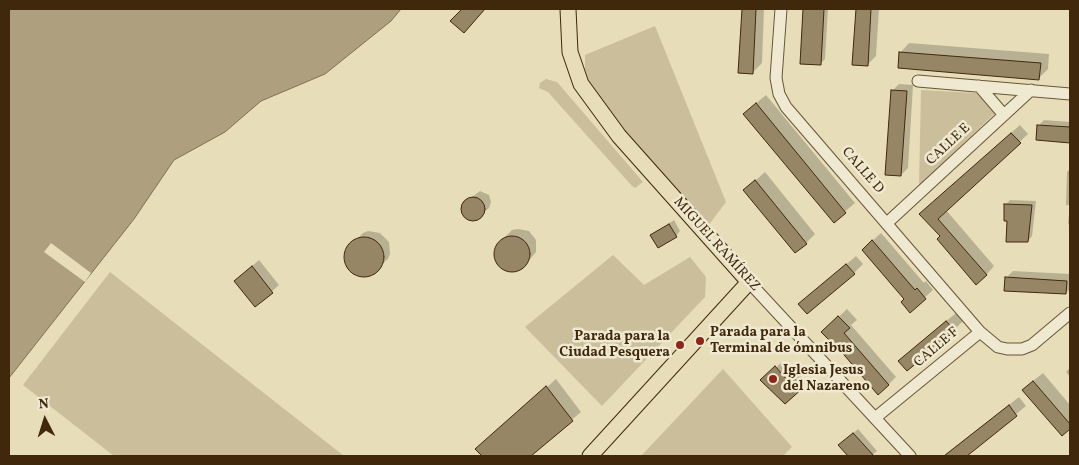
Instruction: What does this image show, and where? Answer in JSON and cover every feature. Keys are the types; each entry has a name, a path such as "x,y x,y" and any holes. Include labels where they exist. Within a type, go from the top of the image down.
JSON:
{"main road":[{"name":"MIGUEL RAMÍREZ","path":"568,9 570,52 581,84 619,136 749,282"},
{"path":"590,456 749,282"}],"street":[{"name":"CALLE D","path":"781,9 776,78 779,94 786,107 980,332"},
{"path":"918,81 1070,94"},
{"path":"979,86 1004,115"},
{"name":"CALLE E","path":"887,223 1031,90"},
{"name":"MIGUEL RAMÍREZ","path":"749,282 910,456"},
{"name":"CALLE F","path":"875,418 980,332 998,346 1008,350 1022,349 1032,345 1070,313"}],"shaded area":[{"path":"9,9 401,9 391,21 325,74 261,101 225,132 174,160 134,219 9,378"},
{"path":"655,26 726,202 708,226 626,134 589,84 585,68 585,55"},
{"path":"546,79 557,82 643,182 635,188 632,186 548,92 539,88 540,83"},
{"path":"921,90 976,93 995,113 919,186"},
{"path":"613,255 644,285 690,257 706,277 705,297 602,406 525,327"},
{"path":"110,272 344,456 114,456 23,385"},
{"path":"723,369 792,447 783,456 641,456"}],"pier":[{"path":"51,243 91,273 85,282 44,252"}],"building":[{"path":"462,9 485,9 464,33 450,21"},
{"path":"742,9 756,9 753,74 738,73"},
{"path":"803,9 824,9 821,65 800,64"},
{"path":"856,9 871,9 868,66 852,65"},
{"path":"899,52 1041,63 1039,80 898,68"},
{"path":"891,90 907,91 901,176 885,175"},
{"path":"756,103 846,213 834,223 743,114"},
{"path":"1037,125 1070,127 1070,143 1036,140"},
{"path":"1011,133 1021,143 938,219 987,275 976,285 937,239 940,236 919,214"},
{"path":"755,180 807,244 795,253 743,190"},
{"path":"473,197 481,201 485,209 481,217 473,221 465,217 461,209 465,201"},
{"path":"1004,204 1032,205 1028,242 1006,242 1007,221 1004,221"},
{"path":"669,224 677,237 658,248 650,235"},
{"path":"512,236 519,237 525,241 529,247 529,261 525,267 519,271 512,272 505,271 499,267 495,261 494,254 495,247 499,241 505,237"},
{"path":"364,237 378,243 384,257 378,271 364,277 350,271 344,257 350,243"},
{"path":"872,240 915,290 917,288 926,299 910,313 901,302 904,299 862,250"},
{"path":"846,264 855,274 807,314 798,304"},
{"path":"252,266 273,293 255,307 234,281"},
{"path":"1005,277 1067,281 1066,294 1004,291"},
{"path":"838,316 850,328 844,333 889,385 878,395 834,343 821,332"},
{"path":"946,321 955,331 907,371 898,361"},
{"path":"775,366 789,382 794,378 803,388 785,404 760,380"},
{"path":"1033,381 1070,424 1070,429 1062,436 1022,390"},
{"path":"546,386 573,421 531,456 482,456 475,449"},
{"path":"1009,405 1017,416 967,456 944,456"},
{"path":"853,433 874,456 848,456 838,445"}],"place":[{"name":"Parada para la Terminal de ómnibus","path":"700,341"},
{"name":"Parada para la Ciudad Pesquera","path":"680,345"},
{"name":"Iglesia Jesus del Nazareno","path":"773,379"}]}
